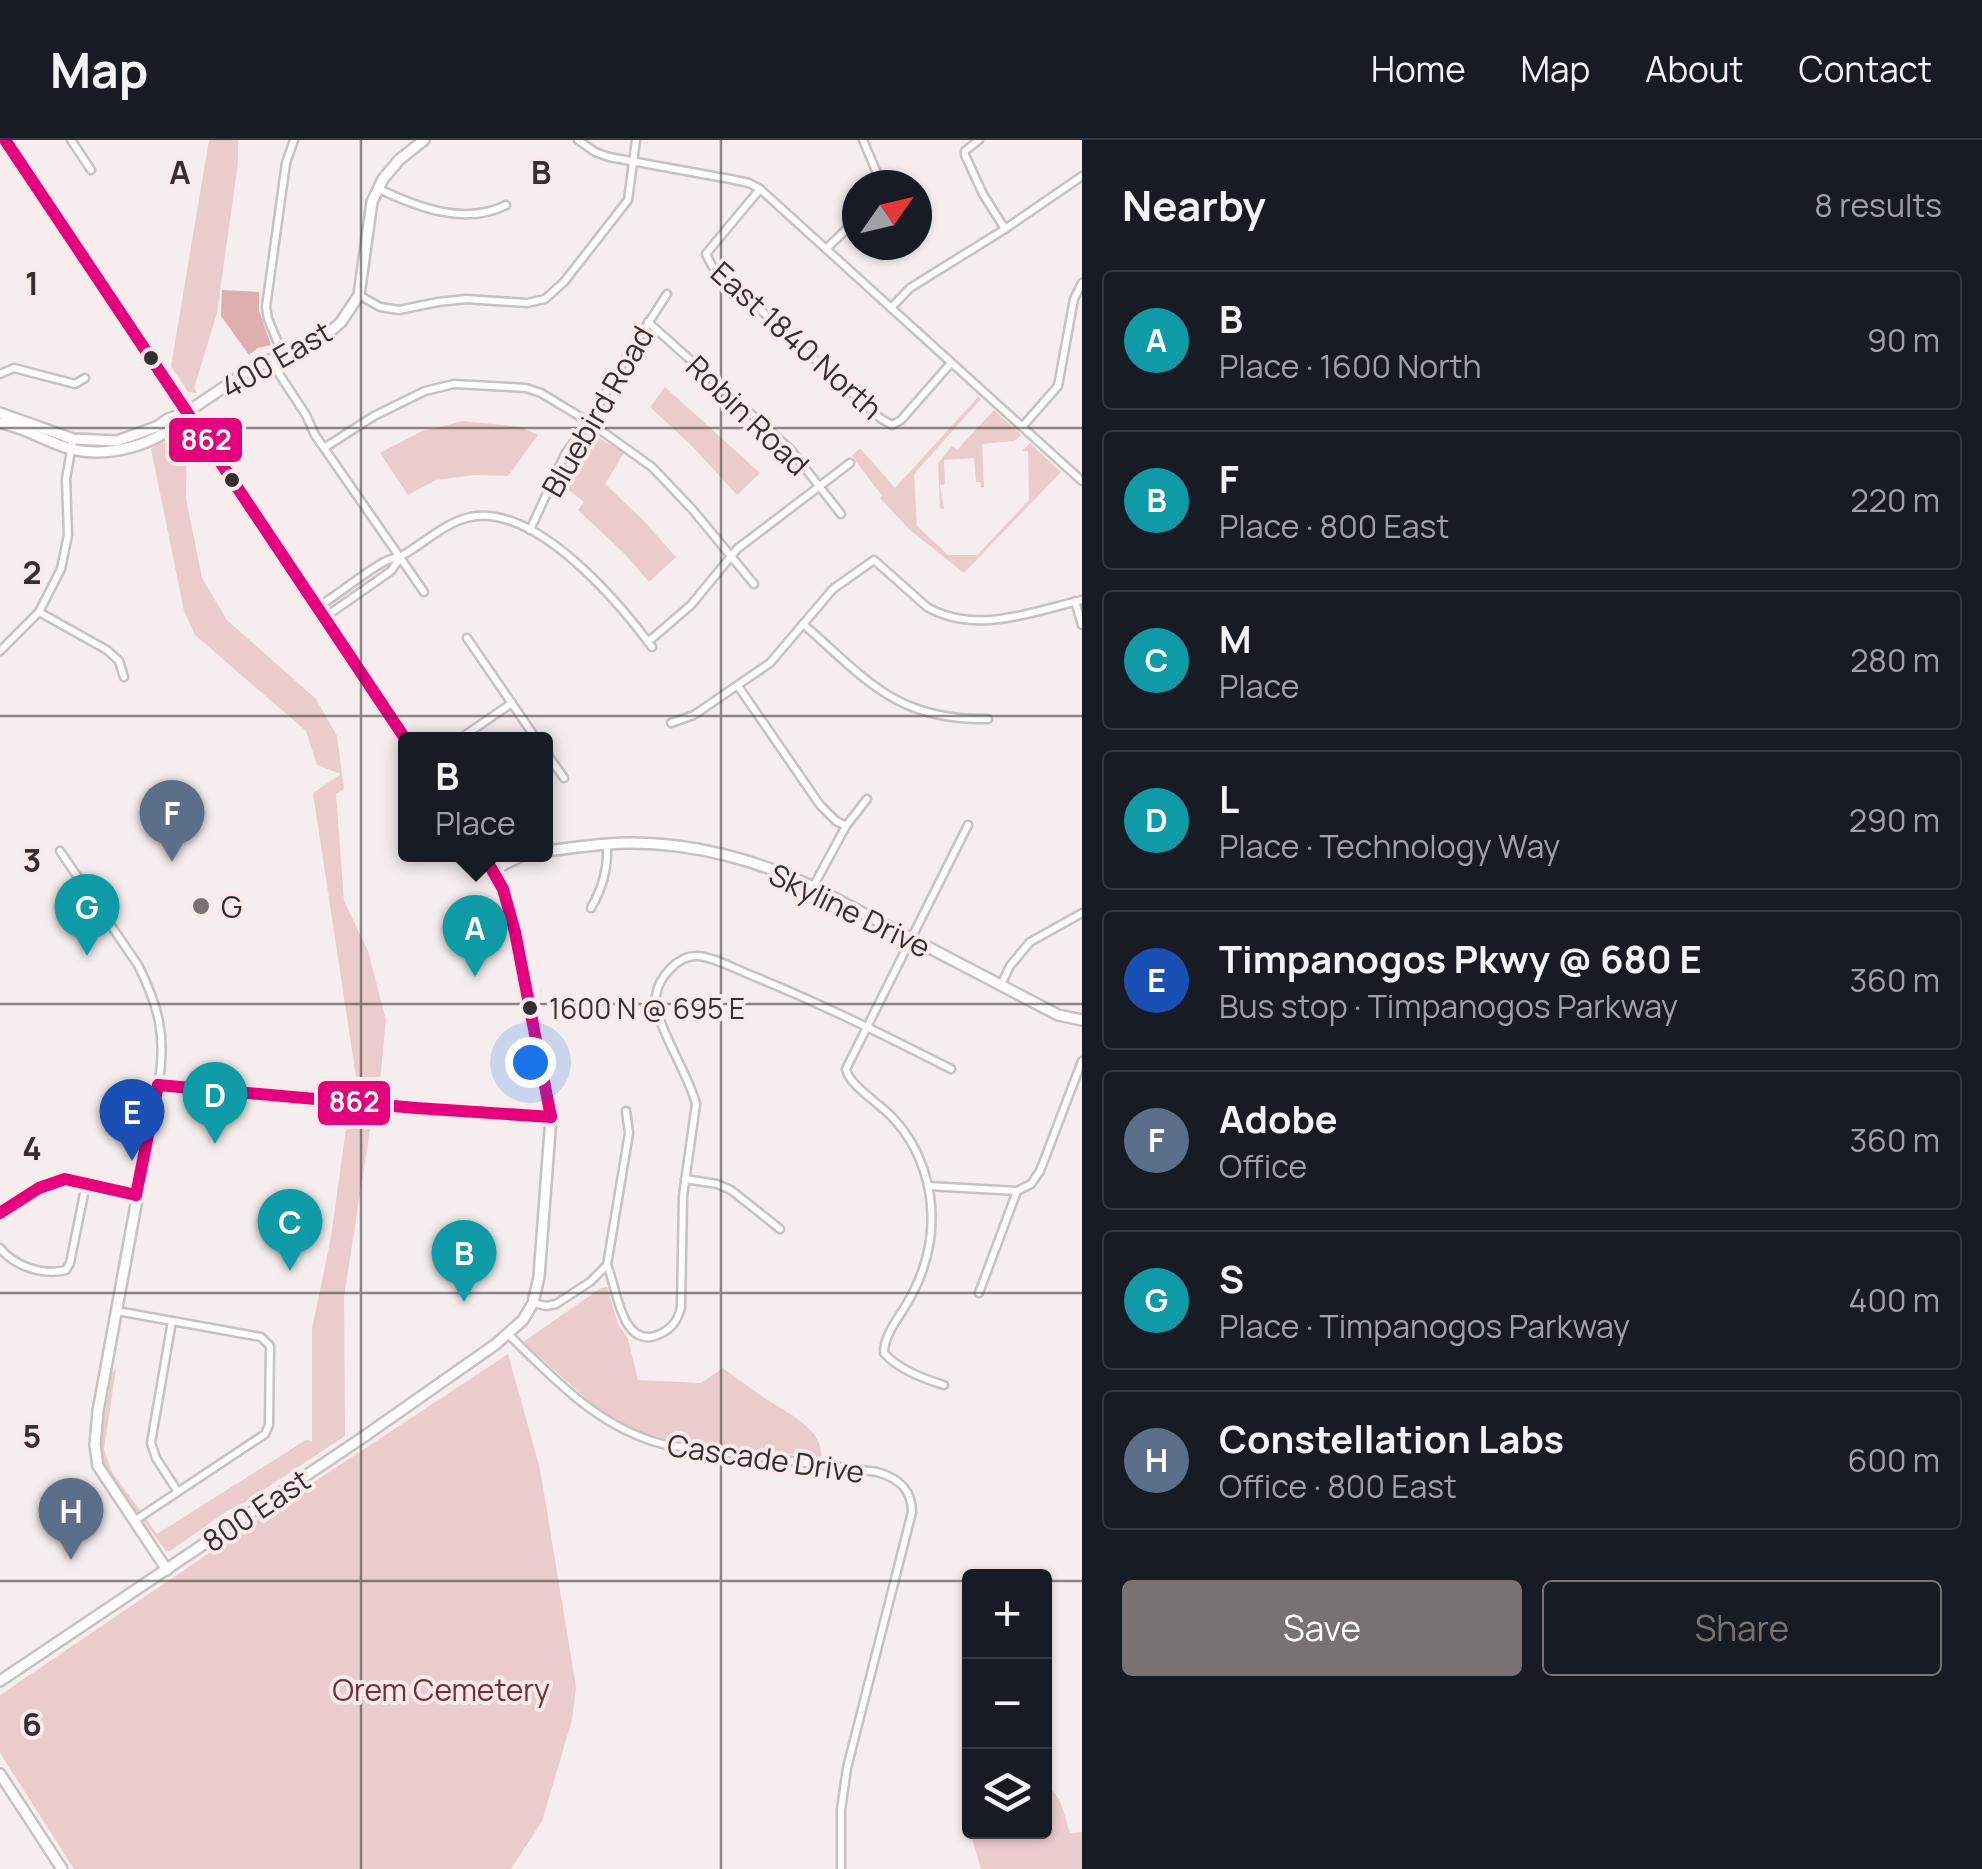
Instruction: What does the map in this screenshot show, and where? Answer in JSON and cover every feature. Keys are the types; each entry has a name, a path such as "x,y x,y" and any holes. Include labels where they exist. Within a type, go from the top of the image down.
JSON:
{"street":[{"path":"5,140 401,732"},
{"path":"71,140 91,170"},
{"path":"284,357 266,307 286,163 294,140"},
{"name":"400 East","path":"0,423 73,444 117,441 187,412 251,368 310,346 332,331 359,295 372,202 399,160 424,140"},
{"path":"578,140 596,152 749,183 760,189 1082,482"},
{"path":"359,295 380,307 399,310 466,299 527,303 545,299 564,282 628,200 636,140"},
{"path":"863,140 876,170"},
{"path":"979,140 965,151 982,194 1005,228"},
{"path":"891,308 910,288 1082,176"},
{"path":"378,188 438,211 484,213 506,205"},
{"name":"East 1840 North","path":"760,189 706,254 712,266 731,284 886,422 892,424 902,418 952,363"},
{"path":"826,249 842,234"},
{"path":"1022,427 1058,386 1074,299 1082,283"},
{"name":"Bluebird Road","path":"530,530 558,467 667,294"},
{"name":"Robin Road","path":"648,322 790,449 842,514"},
{"path":"270,360 306,415 314,435 424,592"},
{"path":"0,374 14,368 75,384 85,378"},
{"path":"324,448 374,416 425,391 454,384 526,388 589,422 660,474 754,584"},
{"name":"400 East","path":"0,413 73,444"},
{"path":"0,651 39,612 61,569 68,535 66,479 73,444"},
{"path":"318,607 445,526 469,517 486,516 502,518 548,540 610,596 650,645 691,605 730,555 850,464"},
{"path":"325,618 391,571 400,556"},
{"path":"671,723 694,716 776,658 833,589 874,560 920,603 954,619 991,621 1078,600 1082,625"},
{"path":"39,612 107,650 119,661 124,676"},
{"path":"803,624 884,694 909,707 962,719 988,718"},
{"path":"467,638 532,732"},
{"path":"738,686 820,805 846,826"},
{"path":"470,732 512,703"},
{"path":"553,762 564,778"},
{"path":"813,887 846,826 867,799"},
{"path":"944,1386 894,1363 883,1348 928,1258 932,1231 928,1186 912,1143 881,1106 847,1076 847,1064 968,825"},
{"path":"591,908 606,873 608,844"},
{"name":"Skyline Drive","path":"553,850 649,844 700,850 772,869 1060,1016 1082,1020"},
{"path":"60,851 138,965 162,1032 162,1061 95,1444 98,1466 167,1570"},
{"path":"488,862 503,889 515,932 551,1117 539,1277 533,1303 556,1304 590,1282 607,1265"},
{"path":"493,870 509,862"},
{"path":"1000,985 1030,942 1082,912"},
{"path":"626,1112 629,1133 607,1265 625,1321 634,1334 644,1338 670,1328 681,1307 685,1179 696,1104 656,1004 658,988 676,963 691,956 707,958 827,1006 951,1069"},
{"path":"928,1186 1017,1191 1031,1184 1040,1171 1082,1061"},
{"path":"158,1085 551,1117"},
{"path":"685,1179 731,1190 780,1228"},
{"path":"0,1213 54,1180 86,1182 136,1195"},
{"path":"0,1248 11,1261 28,1268 66,1270 86,1182"},
{"path":"979,1293 1017,1191"},
{"name":"800 East","path":"0,1681 509,1335 533,1303"},
{"path":"116,1310 261,1337 270,1346 269,1425 265,1434 134,1521"},
{"path":"172,1321 151,1443 178,1492"},
{"name":"Cascade Drive","path":"509,1335 585,1406 618,1429 648,1441 877,1472 896,1479 906,1489 912,1500 912,1512 847,1768 841,1810 841,1869"},
{"path":"1,1779 62,1869"}],"green space":[{"path":"209,140 238,140 238,163 217,313 194,388 197,393 188,392 171,366"},
{"path":"665,387 760,473 737,495 650,407"},
{"path":"978,397 981,399 914,474 917,526 948,555 977,555 1029,500 1028,451 1022,451 1030,443 1061,472 964,573 910,530 880,498 852,456 860,448 895,488"},
{"path":"994,410 1021,435 1014,441 982,444 981,488 980,482 976,482 974,458 944,460 945,484 940,485 944,509 940,509 938,463 952,446 957,450"},
{"path":"463,421 521,427 538,435 508,476 436,480 408,495 380,453 420,432"},
{"path":"187,425 186,499 202,578 227,620 316,699 337,736 344,789 336,794 344,901 368,951 386,1020 379,1092 358,1090 313,793 341,774 317,765 306,731 195,635 184,611 151,449"},
{"path":"590,432 624,453 605,484 676,557 649,582 578,510 584,502 559,482"},
{"path":"348,1114 372,1117 344,1297 345,1436 166,1551 112,1479 102,1457 101,1436 112,1373 116,1369 104,1449 112,1472 157,1534 306,1440 312,1441 312,1329 331,1237"},
{"path":"607,1287 618,1324 628,1339 638,1380 701,1383 723,1368 810,1429 821,1458 675,1441 646,1434 599,1410 523,1342"},
{"name":"Orem Cemetery","path":"508,1354 540,1469 576,1687 572,1720 542,1821 511,1869 74,1869 0,1753 0,1695"},
{"path":"1052,1790 1059,1799 1070,1833 1082,1832 1082,1869 981,1869 972,1839 1052,1839"}],"shaded area":[{"path":"222,290 259,292 259,311 271,345 249,355 221,316"}],"transit line":[{"name":"862","path":"5,140 401,732"},
{"name":"862","path":"488,862 503,889 515,932 551,1117"},
{"name":"862","path":"158,1085 551,1117"},
{"name":"862","path":"136,1195 158,1085"},
{"name":"862","path":"0,1213 39,1188 65,1179 136,1195"}],"place":[{"name":"Adobe","path":"172,862"},
{"name":"G","path":"201,906"},
{"name":"S","path":"87,956"},
{"name":"B","path":"475,977"},
{"name":"1600 N @ 695 E","path":"530,1008"},
{"name":"L","path":"215,1144"},
{"name":"Timpanogos Pkwy @ 680 E","path":"132,1161"},
{"name":"M","path":"290,1271"},
{"name":"F","path":"464,1302"},
{"name":"Constellation Labs","path":"71,1560"}]}
